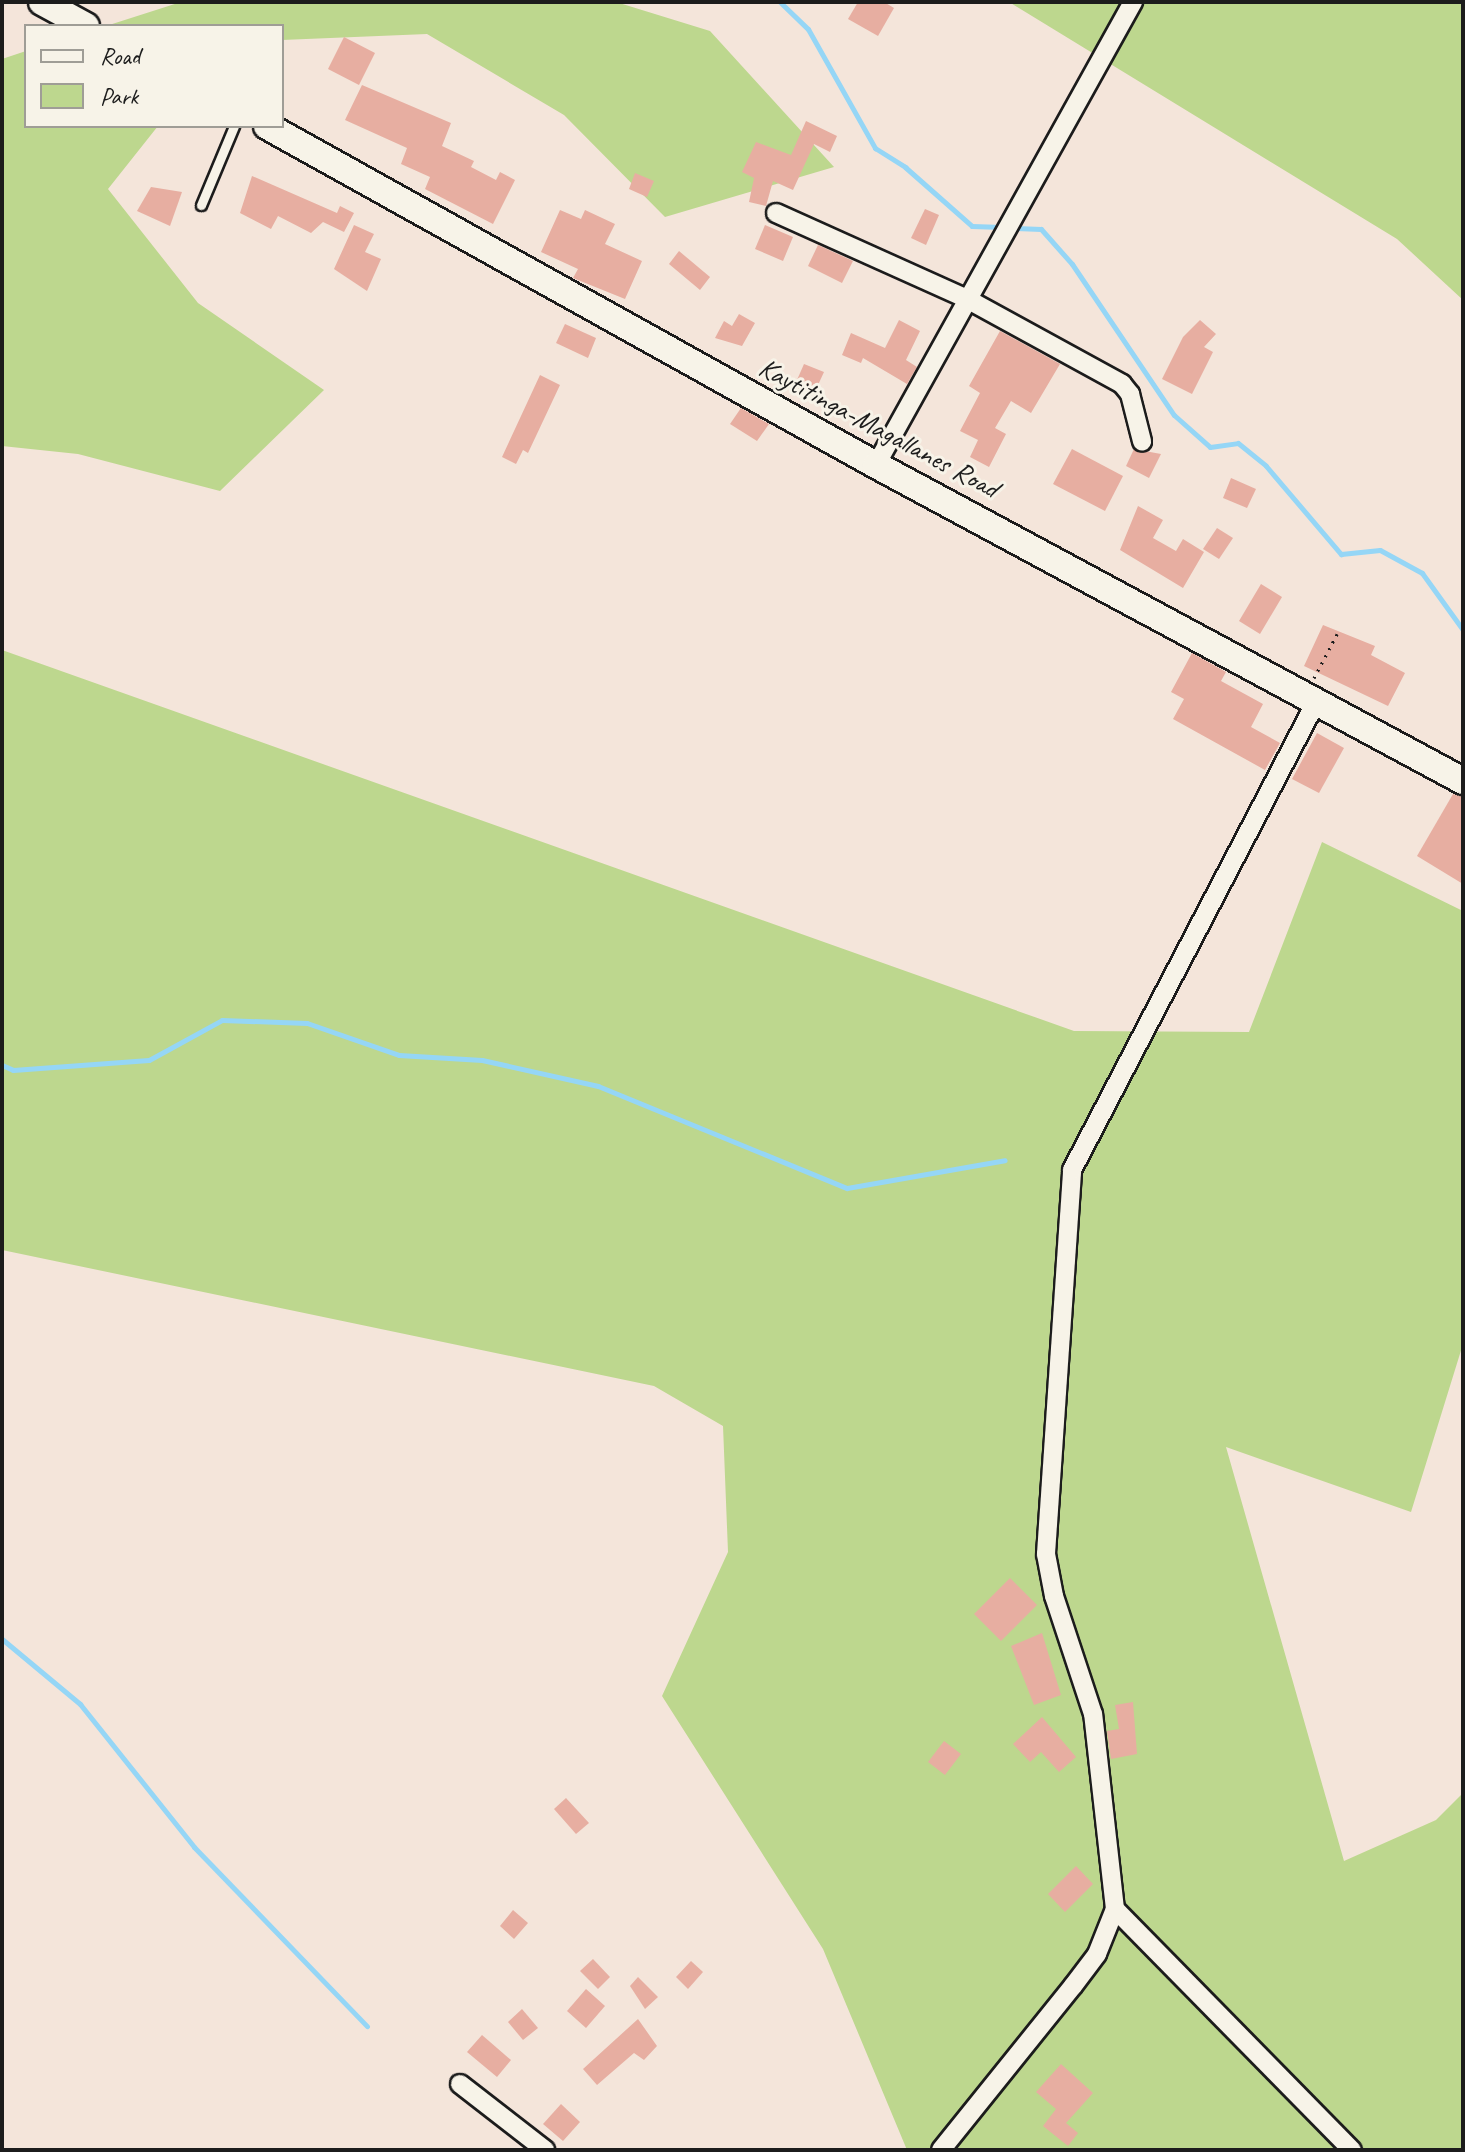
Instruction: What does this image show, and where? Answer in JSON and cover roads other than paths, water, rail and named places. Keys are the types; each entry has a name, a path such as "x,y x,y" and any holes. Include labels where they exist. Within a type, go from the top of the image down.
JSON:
{"main road":[{"path":"42,2 82,24"},
{"name":"Kaytitinga-Magallanes Road","path":"271,128 876,465 1463,781"}],"street":[{"path":"876,465 1133,2"},
{"path":"776,213 967,299 1122,384 1130,394 1142,441"},
{"path":"941,2150 1097,1954 1115,1909 1093,1714 1060,1617 1046,1554 1061,1366 1066,1193 1083,1141 1310,699"},
{"path":"1115,1909 1352,2150"},
{"path":"460,2084 545,2150"}],"lane":[{"path":"201,205 233,128"}],"waterway":[{"path":"780,2 808,29 875,148 905,167 972,226 1002,227"},
{"path":"1012,228 1041,229 1072,264 1174,415 1210,447 1238,443 1266,466 1341,554 1380,550 1422,573 1463,630"},
{"path":"2,1065 13,1070 149,1060 222,1020 307,1023 399,1055 482,1060 598,1086 847,1188 1005,1160"},
{"path":"2,1639 80,1704 194,1847 367,2026"}]}
